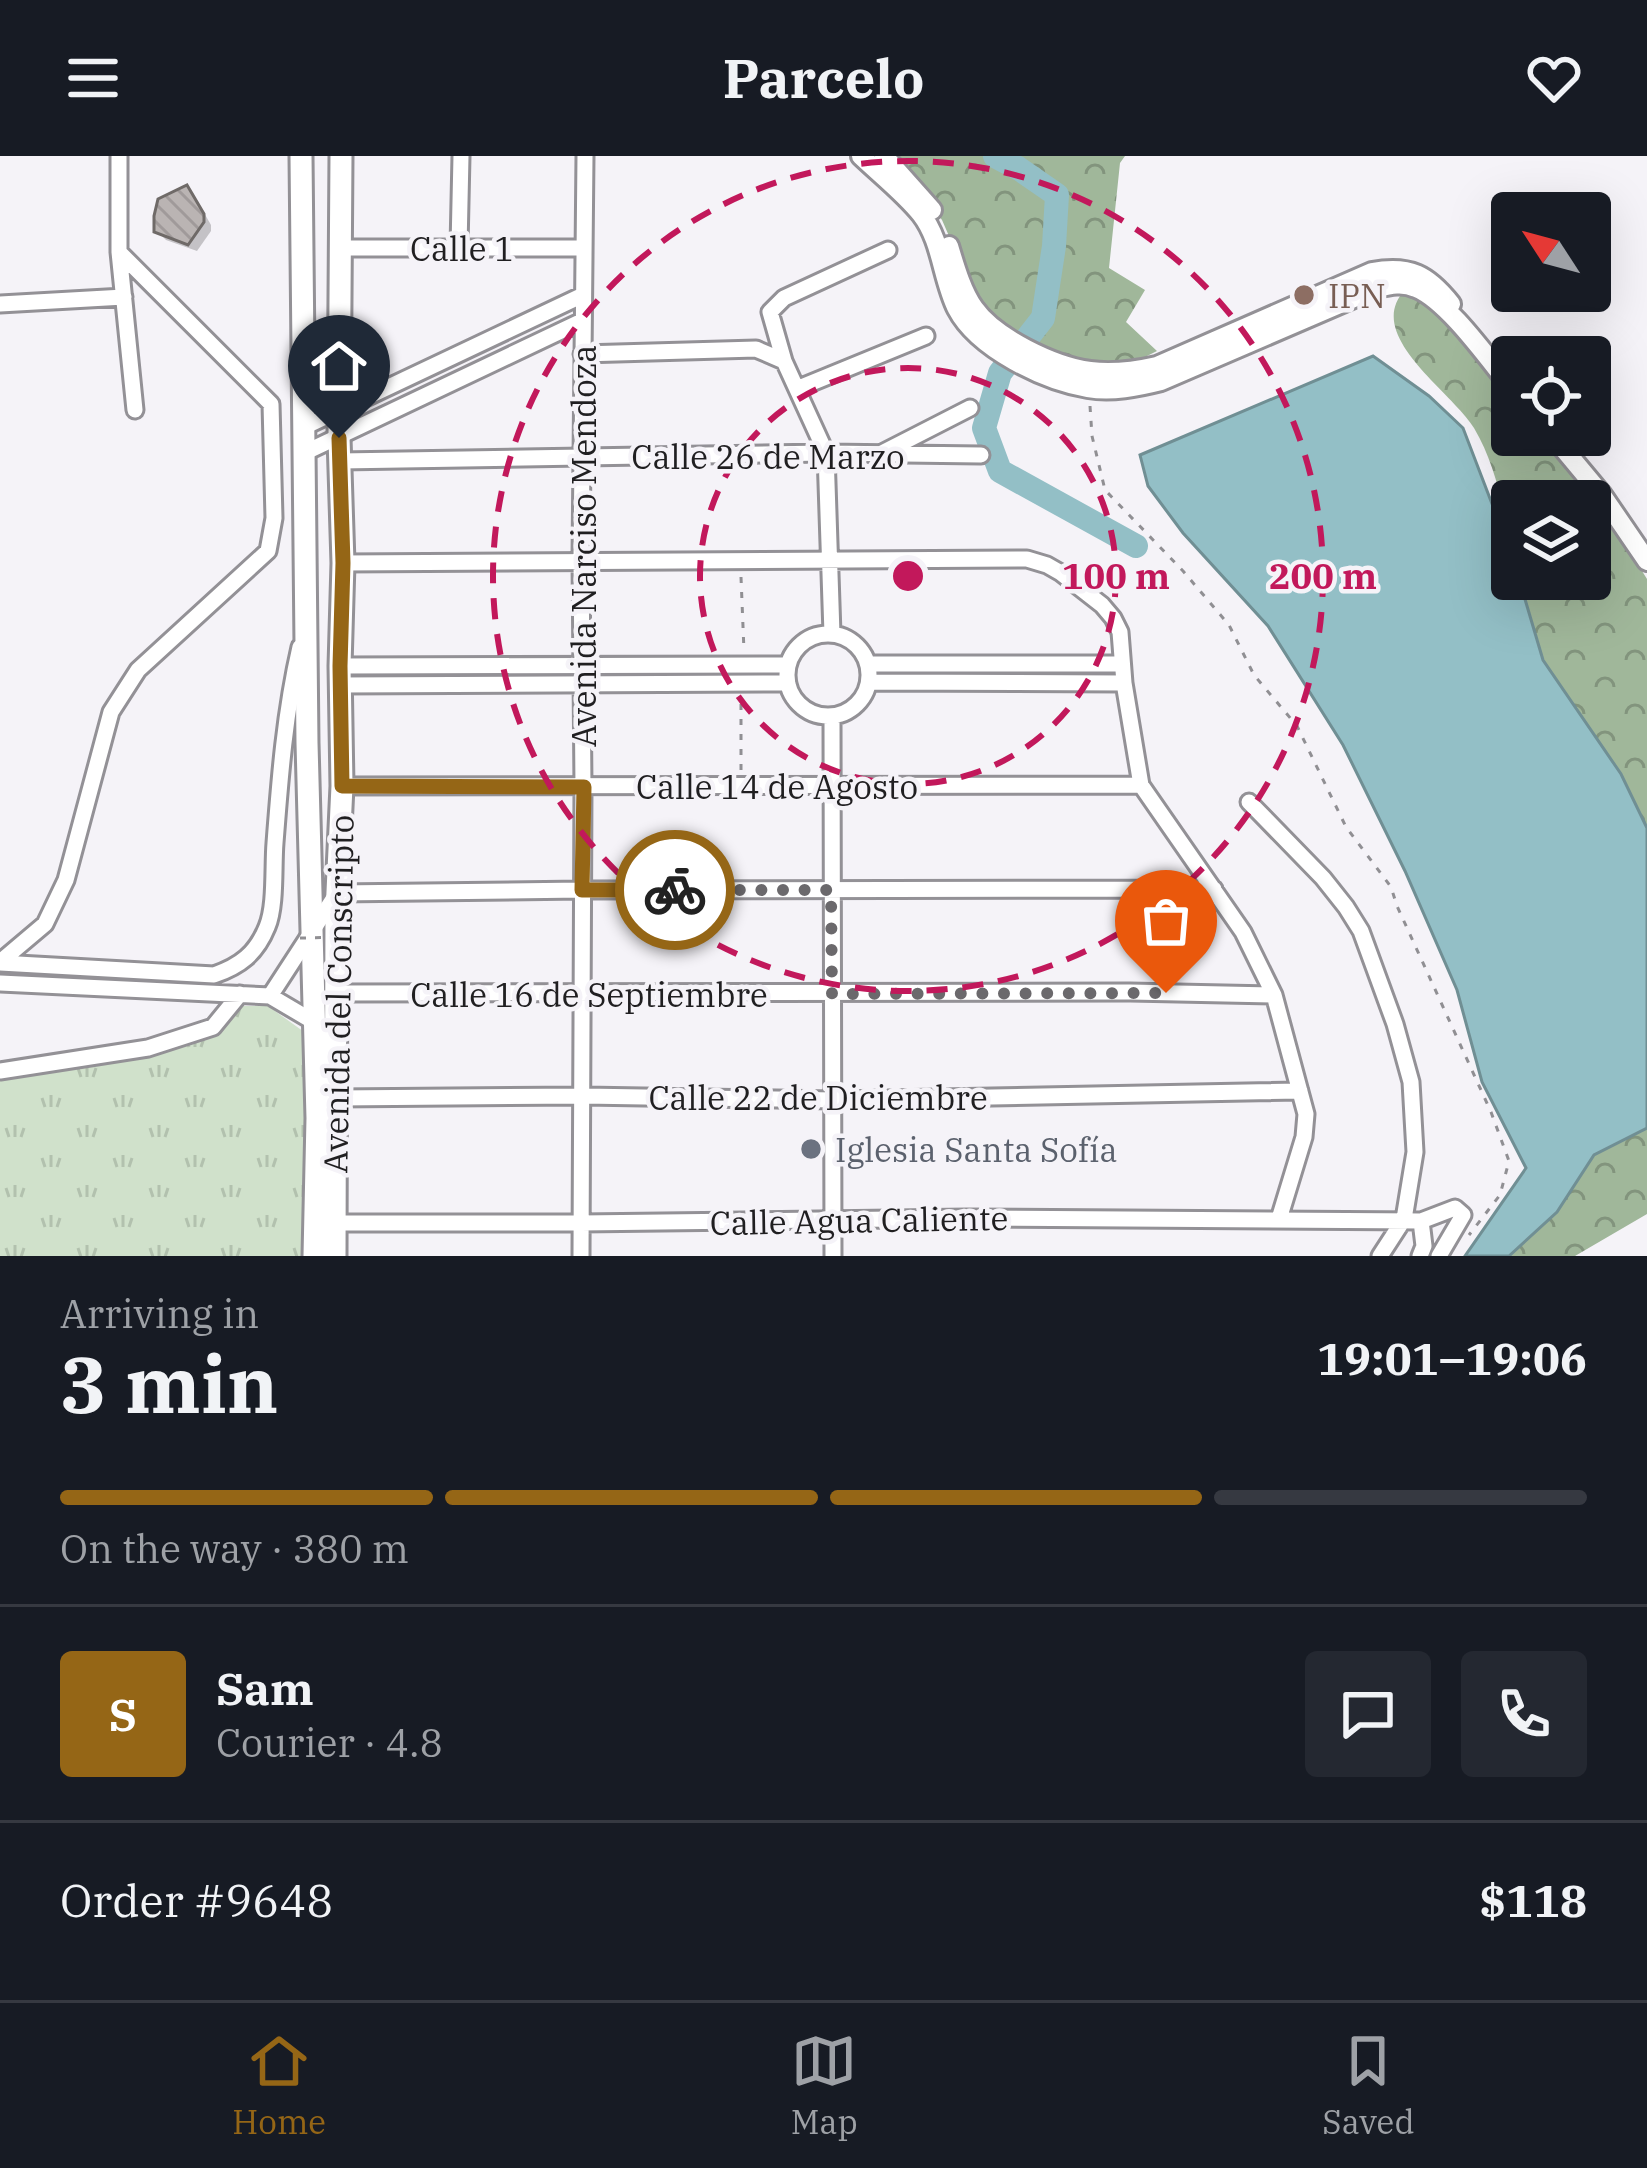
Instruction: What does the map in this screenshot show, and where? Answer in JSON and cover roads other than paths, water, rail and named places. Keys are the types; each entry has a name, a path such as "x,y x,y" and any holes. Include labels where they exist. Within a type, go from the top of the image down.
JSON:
{"main road":[{"name":"Avenida del Conscripto","path":"301,156 306,936 325,1223 335,1256"},
{"name":"Avenida del Conscripto","path":"314,1256 325,1223 336,1098 343,563 340,156"},
{"path":"307,615 340,614"}],"street":[{"path":"119,156 119,252 135,410"},
{"path":"459,248 461,156"},
{"name":"Avenida Narciso Mendoza","path":"581,1256 585,156"},
{"path":"861,156 922,216 958,310 980,338 1016,352 1090,371 1131,372 1157,366 1372,272 1392,268 1419,275 1439,288 1491,351"},
{"path":"884,156 934,213 972,305 1016,352 1060,381 1091,389 1131,389 1161,381 1377,287 1399,284 1416,288 1448,311 1491,363"},
{"name":"Calle 1","path":"340,248 584,248"},
{"path":"832,634 826,453 784,361 770,312 784,298 888,250"},
{"path":"0,962 45,924 66,880 111,712 138,670 268,551 274,518 271,404 119,252"},
{"path":"304,428 583,296"},
{"path":"0,304 124,297"},
{"path":"304,453 339,450 582,321"},
{"path":"799,388 926,336"},
{"path":"582,354 756,349 784,361"},
{"path":"880,454 970,408"},
{"name":"Calle 26 de Marzo","path":"339,450 581,457 981,454"},
{"path":"1574,456 1594,480"},
{"path":"1611,501 1647,550"},
{"path":"1611,503 1647,561"},
{"path":"343,563 1027,559 1072,581 1113,618 1120,632 1141,785 1244,932 1274,995 1306,1114 1304,1137 1279,1219"},
{"path":"0,962 214,975 238,967 255,950 269,923 289,694 307,615"},
{"path":"832,634 855,643 868,664 865,695 856,706 832,717 803,708 788,683 788,665 795,652 818,635 832,634"},
{"path":"868,664 1122,664"},
{"path":"340,676 582,674 788,665"},
{"path":"582,674 788,683"},
{"path":"869,682 1124,683"},
{"path":"832,717 833,1256"},
{"name":"Calle 14 de Agosto","path":"342,786 1141,785"},
{"path":"1249,802 1346,907 1382,987 1411,1082 1413,1220 1424,1246 1420,1256"},
{"path":"270,996 337,893 1214,889"},
{"path":"0,983 270,996 314,1022"},
{"name":"Calle 16 de Septiembre","path":"336,993 1274,995"},
{"path":"0,1071 148,1048 213,1027 240,994"},
{"name":"Calle 22 de Diciembre","path":"336,1098 834,1100 1300,1090"},
{"name":"Calle Agua Caliente","path":"325,1223 1413,1220 1455,1208 1463,1215 1460,1224 1439,1256"},
{"path":"1380,1256 1413,1220"}],"water":[{"path":"1373,356 1429,396 1463,428 1491,501 1491,600 1525,600 1543,660 1621,774 1647,828 1647,1128 1594,1155 1557,1212 1509,1256 1465,1256 1526,1168 1482,1082 1457,990 1405,871 1343,745 1268,626 1183,533 1148,486 1140,455"}],"waterway":[{"path":"995,156 1057,195 1043,318 1000,373 984,428 1000,471 1136,546"}],"place":[{"name":"IPN","path":"1304,295"},
{"name":"Iglesia Santa Sofía","path":"811,1149"}]}
